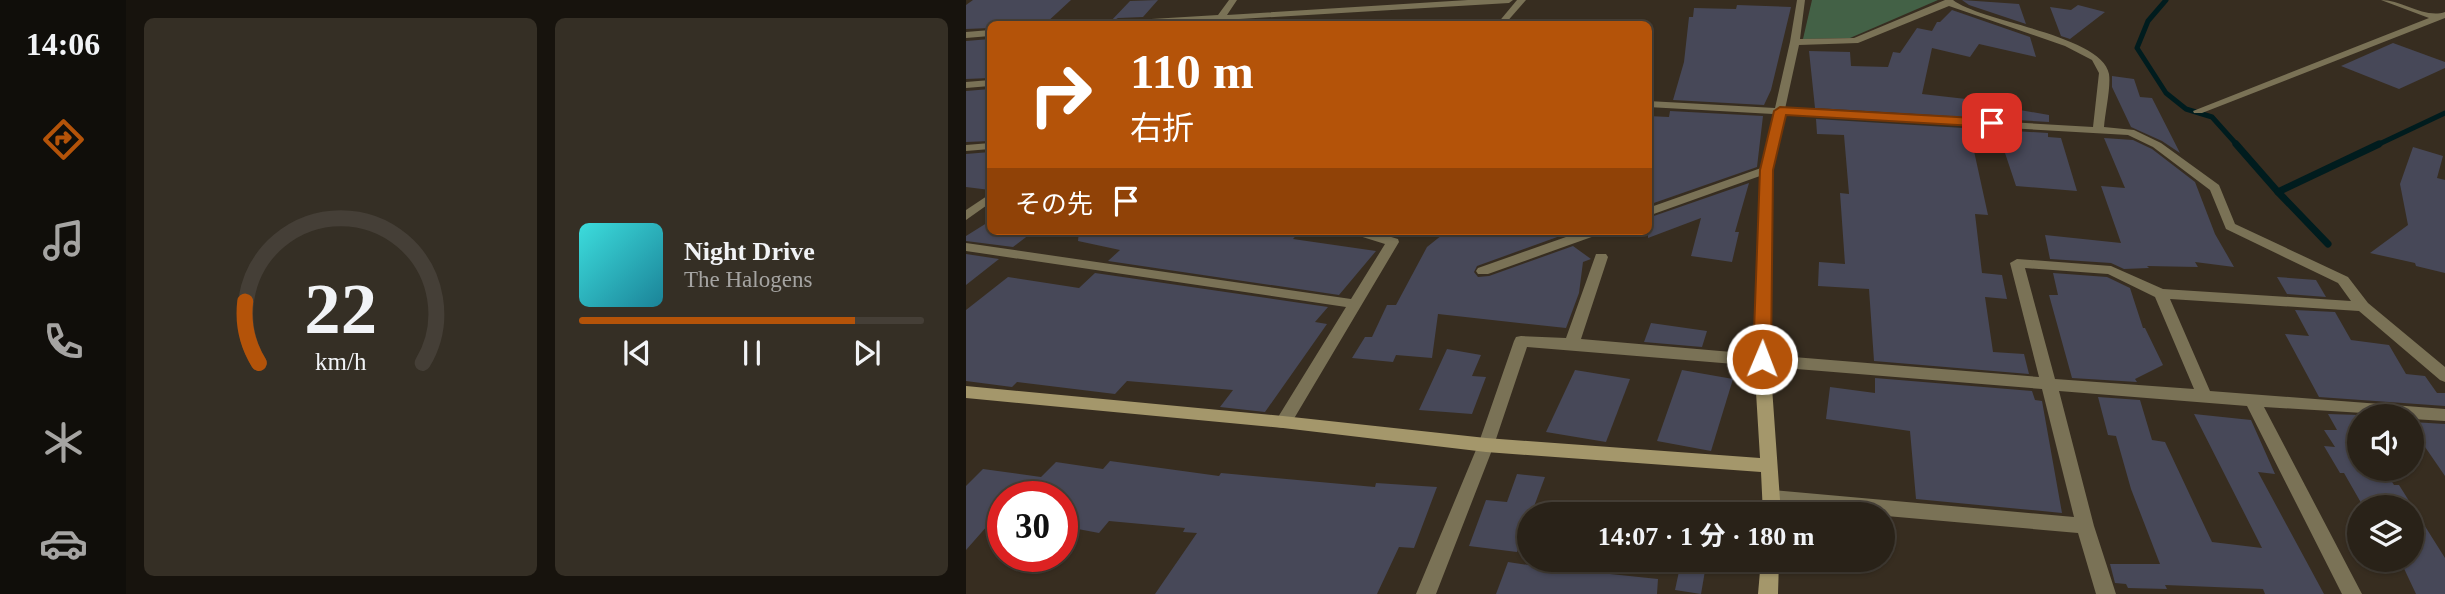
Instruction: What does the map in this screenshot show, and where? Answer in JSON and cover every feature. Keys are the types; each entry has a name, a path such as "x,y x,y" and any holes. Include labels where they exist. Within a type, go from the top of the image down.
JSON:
{"street":[{"path":"1218,21 1233,0"},
{"path":"1218,21 1509,0"},
{"path":"1504,21 1522,0"},
{"path":"1773,502 1762,359 1766,170 1795,42 1801,0"},
{"path":"2385,0 2441,16"},
{"path":"1795,42 1855,41 1949,1 2068,44 2096,58 2104,73 2098,129"},
{"path":"2198,111 2441,16"},
{"path":"966,35 987,33"},
{"path":"966,85 987,83"},
{"path":"1652,104 2130,132 2157,145 2215,187 2230,226 2343,280 2363,306 2445,376"},
{"path":"966,148 987,146"},
{"path":"1652,211 1766,170"},
{"path":"966,216 987,200"},
{"path":"1283,422 1393,242 1371,235"},
{"path":"1483,271 1584,235"},
{"path":"966,247 1356,304"},
{"path":"1572,344 1601,257"},
{"path":"2106,594 2085,526 2017,263 2111,270 2161,294 2363,306"},
{"path":"2161,294 2204,395"},
{"path":"1426,594 1486,445 1521,341 2445,415"},
{"path":"966,392 1283,422 1486,445 1770,466"},
{"path":"2252,400 2353,594"},
{"path":"1895,514 2085,526"},
{"path":"1768,594 1769,572"}],"green space":[{"path":"1812,0 1938,0 1850,38 1803,39"}],"building":[{"path":"973,0 1071,0 1048,21 987,21 987,28 966,29 966,5"},
{"path":"1158,0 1143,17 1111,21 1130,1"},
{"path":"1962,0 2019,4 2026,24 1969,5"},
{"path":"1737,5 1791,7 1771,90 1764,105 1673,100 1684,62 1689,17 1693,17 1694,8 1736,9"},
{"path":"2078,5 2105,12 2070,39 2061,36 2050,7 2071,10"},
{"path":"1952,10 2030,37 2036,57 1979,44 1970,57 1932,48 1922,94 2019,105 2014,109 2049,115 2049,122 1815,108 1809,51 1850,52 1851,66 1888,67 1893,52 1900,53 1917,28 1932,31 1937,22"},
{"path":"987,39 987,78 966,79 966,41"},
{"path":"2393,43 2445,62 2445,68 2399,89 2341,66"},
{"path":"2112,76 2134,79 2140,97 2152,98 2180,153 2162,141 2131,127 2112,87"},
{"path":"987,89 987,141 966,142 966,91"},
{"path":"1670,111 1763,116 1757,167 1652,204 1652,116 1669,117"},
{"path":"1816,119 2048,133 2048,137 2061,138 2077,191 2016,186 2002,144 1974,151 1988,215 1975,214 1982,273 2002,275 2007,299 1985,297 1993,352 2024,354 2029,374 1874,361 1869,289 1818,286 1819,262 1845,264 1840,193 1849,194 1844,135 1817,134"},
{"path":"2104,138 2133,140 2152,149 2195,182 2215,234 2234,267 2195,262 2198,267 2147,266 2149,268 2124,269 2111,263 2050,259 2045,235 2121,243 2101,186 2125,188"},
{"path":"2413,147 2443,156 2437,178 2445,180 2445,273 2370,253 2408,225 2400,184"},
{"path":"987,152 987,190 966,187 966,154"},
{"path":"1749,183 1735,232 1739,232 1732,262 1691,256 1701,218 1648,238 1648,235 1652,235 1652,217"},
{"path":"987,223 987,235 1029,235 1013,247 966,241 966,236"},
{"path":"1079,235 1296,235 1293,239 1376,251 1339,295 1108,261 1120,250 1078,241"},
{"path":"1442,235 1560,236 1477,266 1474,272 1478,277 1489,276 1573,246 1591,259 1583,262 1579,293 1566,328 1438,314 1432,358 1396,355 1393,362 1352,358 1365,337 1372,337 1387,305 1396,305 1427,247"},
{"path":"966,254 999,259 966,285"},
{"path":"1095,273 1328,307 1315,322 1327,324 1265,412 1220,407 1233,390 1127,381 1115,394 1017,382 1012,387 966,381 966,310 1008,277 1079,288"},
{"path":"2053,273 2107,277 2130,288 2143,328 2163,365 2135,379 2137,382 2072,378 2049,295 2058,295"},
{"path":"2277,277 2316,280 2326,297 2287,294"},
{"path":"2295,310 2335,312 2351,340 2389,345 2406,374 2425,376 2437,393 2445,393 2445,406 2319,397 2285,334 2309,336"},
{"path":"1651,323 1707,331 1702,347 1644,342"},
{"path":"1447,349 1481,355 1472,376 1486,377 1472,414 1419,410"},
{"path":"1575,370 1630,379 1606,442 1546,432"},
{"path":"1682,370 1733,379 1711,451 1657,441"},
{"path":"1875,378 2032,391 2035,400 2042,401 2062,513 1916,499 1910,431 1826,419 1830,387 1875,393"},
{"path":"2098,397 2140,400 2152,440 2165,442 2212,542 2262,548 2194,414 2251,420 2275,474 2258,472 2324,594 2265,594 2263,589 2165,585 2167,589 2128,588 2126,584 2115,583 2110,564 2160,564 2131,489 2116,436 2108,435"},
{"path":"2328,414 2347,415 2347,478 2344,473 2340,473 2324,446 2335,447 2324,430 2337,430"},
{"path":"2424,423 2445,424 2445,476 2424,445"},
{"path":"1110,461 1219,476 1221,473 1375,487 1376,483 1437,487 1414,548 1399,547 1377,594 1155,594 1197,533 1183,532 1185,528 1109,521 1099,533 1078,529 1078,481 987,481 987,526 966,550 966,486 983,469 1041,477 1056,462 1103,469"},
{"path":"1517,474 1545,477 1536,502 1517,502 1517,552 1469,546 1486,500 1507,502"},
{"path":"2349,481 2392,481 2394,485 2399,485 2405,495 2357,495"},
{"path":"2424,525 2445,558 2445,594 2416,594 2406,572 2424,572"},
{"path":"1508,562 1517,563 1517,572 1591,572 1658,579 1657,594 1496,594"},
{"path":"1679,572 1705,572 1701,594 1675,590"}],"waterway":[{"path":"2166,0 2148,21 2137,48 2166,93 2186,109 2212,117 2238,146"},
{"path":"2375,146 2445,113"},
{"path":"2236,144 2278,192"},
{"path":"2278,192 2379,144"},
{"path":"2278,192 2328,244"}],"route":[{"path":"1762,359 1766,170 1780,111 1992,123"}]}
